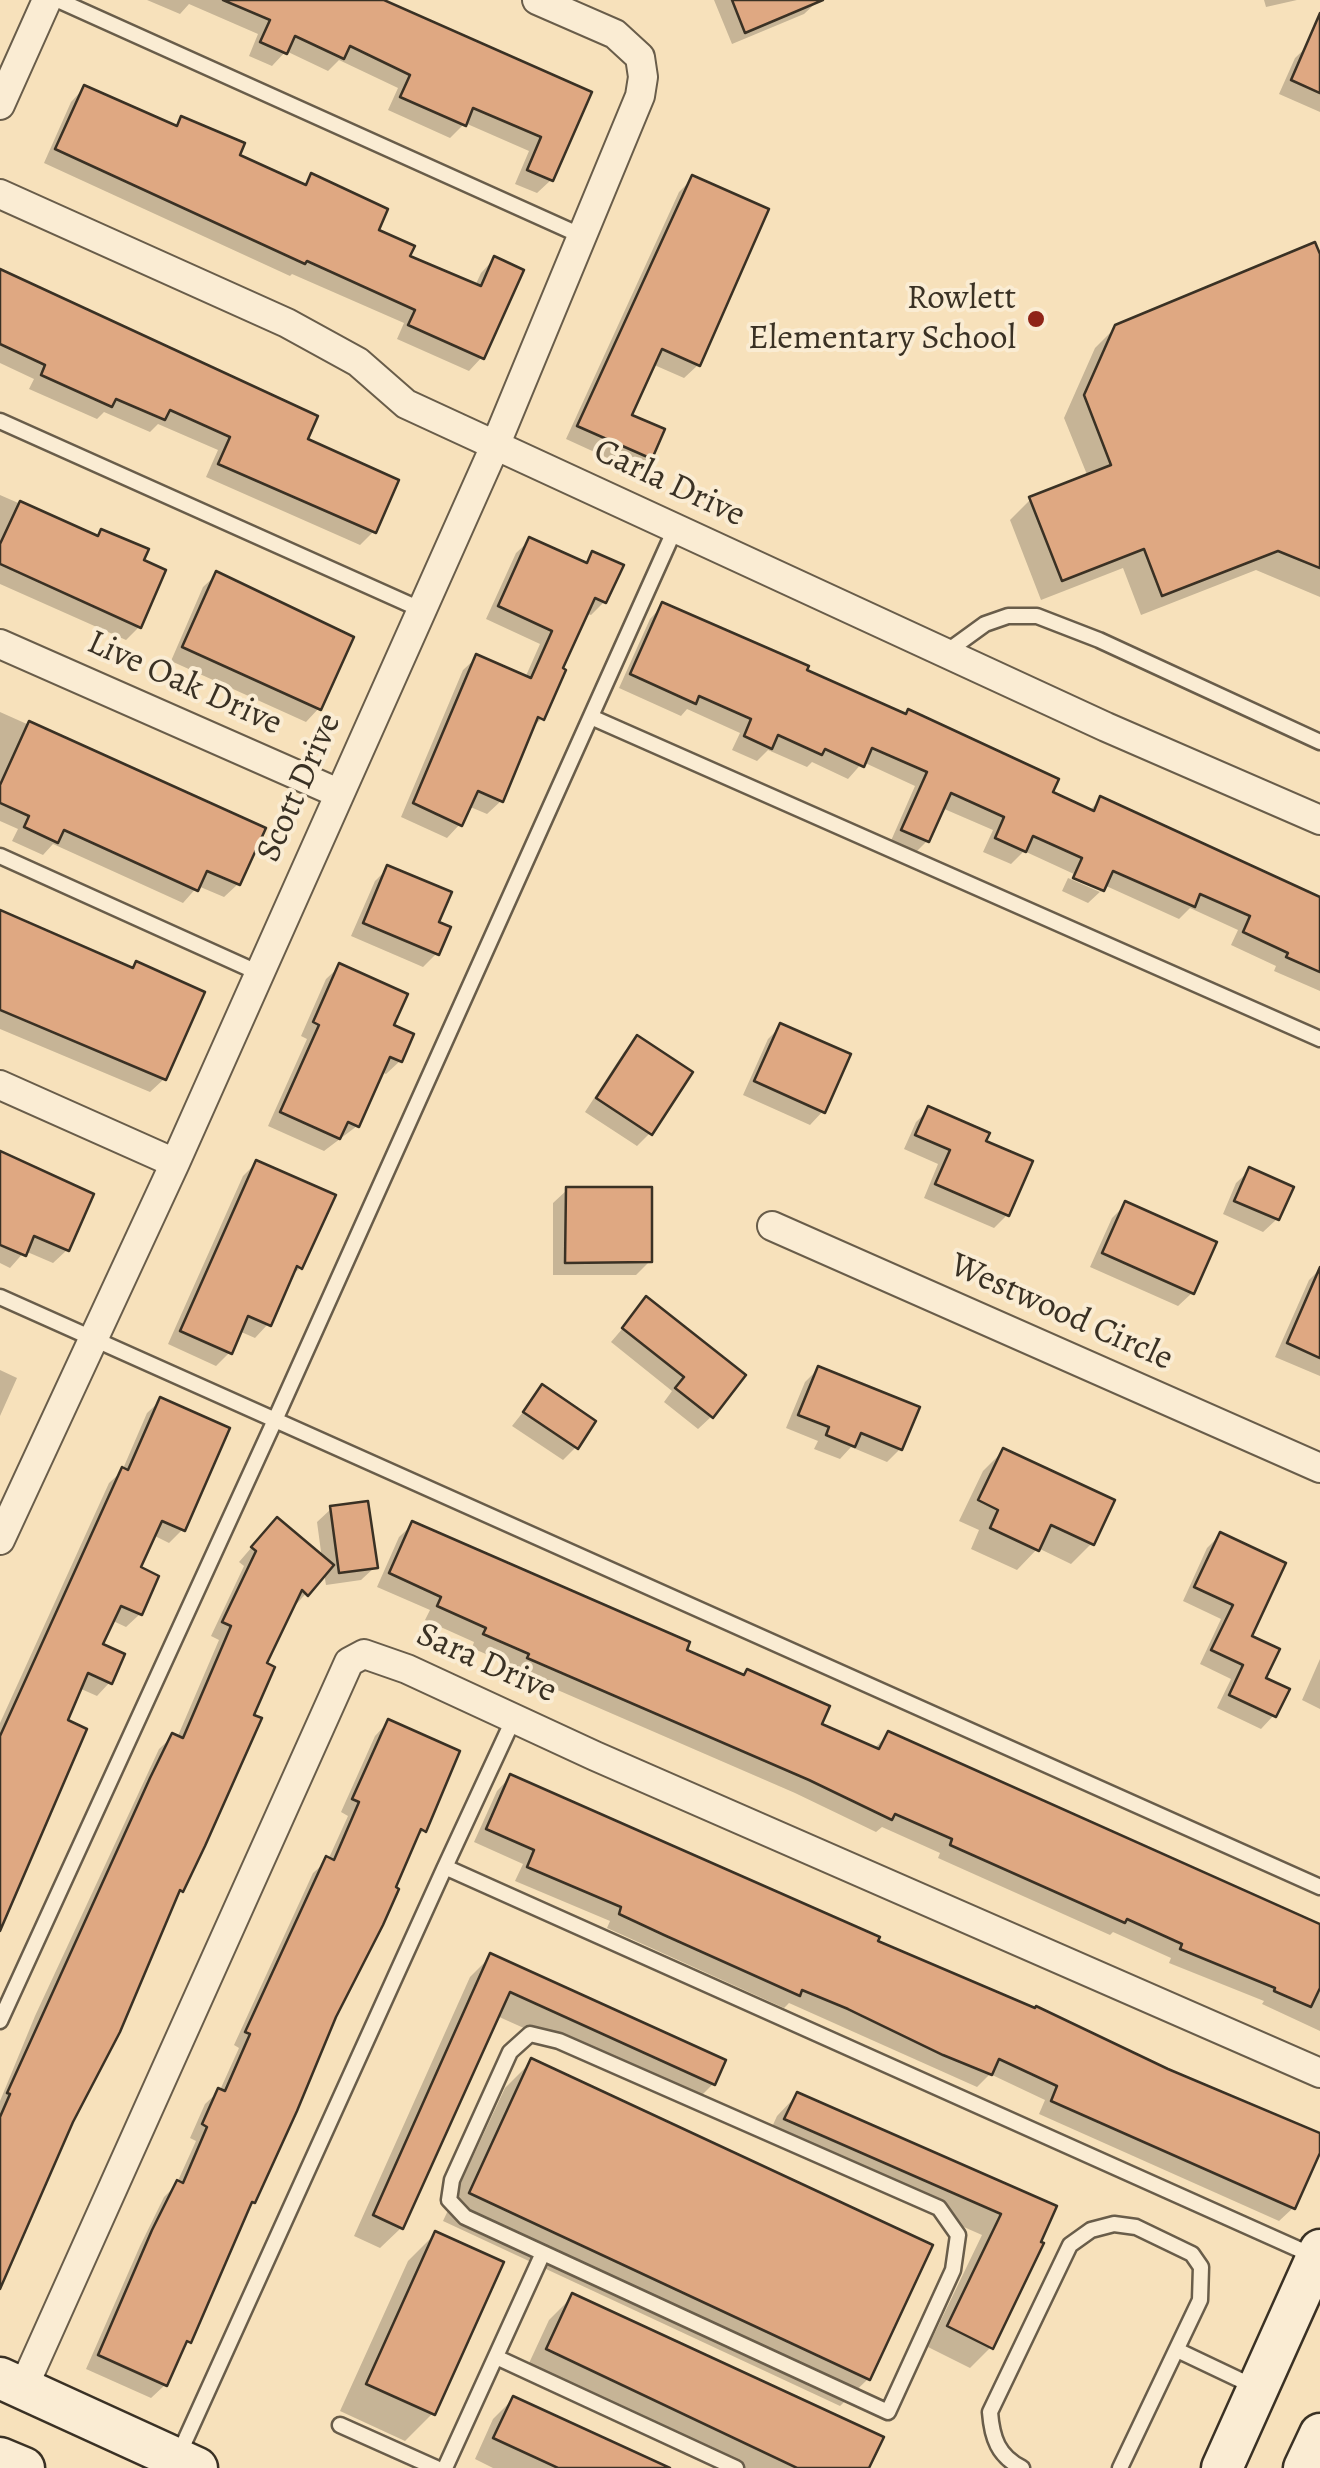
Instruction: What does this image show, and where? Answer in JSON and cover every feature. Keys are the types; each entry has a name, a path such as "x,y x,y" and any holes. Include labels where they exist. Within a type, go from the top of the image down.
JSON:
{"main road":[{"path":"1222,2468 1318,2253"},
{"path":"11,2382 187,2463"},
{"path":"1304,2468 1320,2434"},
{"path":"0,2458 24,2468"}],"street":[{"path":"0,105 47,0"},
{"name":"Scott Drive","path":"4,1523 174,1164 496,446 640,96 640,57 615,34 537,0"},
{"name":"Carla Drive","path":"0,194 288,322 358,362 406,404 1320,820"},
{"name":"Live Oak Drive","path":"0,644 338,793"},
{"path":"0,1084 174,1164"},
{"name":"Westwood Circle","path":"772,1226 1320,1468"},
{"name":"Sara Drive","path":"11,2382 349,1662 364,1654 1320,2072"}],"lane":[{"path":"58,0 582,236"},
{"path":"0,420 422,610"},
{"path":"0,2020 276,1420 675,529"},
{"path":"946,653 985,624 1008,616 1037,616 1099,640 1320,742"},
{"path":"591,717 1320,1039"},
{"path":"0,856 259,973"},
{"path":"0,1297 1320,1886"},
{"path":"187,2463 445,1867 514,1718"},
{"path":"445,1867 1318,2253"},
{"path":"530,2034 559,2040 940,2208 958,2235 953,2270 888,2412 543,2253 466,2217 448,2200 452,2180 510,2052 530,2034"},
{"path":"1022,2468 1008,2461 992,2437 990,2412 1070,2245 1090,2230 1114,2224 1136,2227 1192,2254 1201,2267 1200,2300 1120,2468"},
{"path":"445,2468 543,2253"},
{"path":"1177,2350 1258,2388"},
{"path":"496,2356 736,2468"},
{"path":"340,2426 436,2468"}],"building":[{"path":"223,0 384,0 592,92 553,181 527,170 541,137 473,108 466,126 400,97 410,75 350,46 344,59 295,36 287,54 260,42 270,20"},
{"path":"732,0 823,0 745,33"},
{"path":"1320,13 1320,93 1291,80"},
{"path":"84,85 177,126 181,116 245,143 240,155 306,185 311,173 388,209 379,230 415,246 410,256 481,286 494,256 524,270 484,359 408,325 415,310 55,149"},
{"path":"692,175 769,209 700,366 662,349 632,415 665,429 652,459 577,426"},
{"path":"1315,242 1320,254 1320,568 1278,551 1162,596 1144,549 1062,581 1029,497 1111,465 1084,395 1115,325"},
{"path":"0,269 318,416 308,439 399,480 376,533 218,464 230,437 170,410 165,420 116,399 112,407 41,375 45,365 0,344"},
{"path":"20,501 98,536 101,529 149,549 144,560 166,570 141,628 0,564 0,544"},
{"path":"529,537 587,563 592,551 624,565 606,603 595,598 544,720 538,717 503,802 478,791 462,826 413,803 476,654 531,678 552,631 498,606"},
{"path":"216,571 354,637 321,710 182,647"},
{"path":"662,602 809,666 807,670 906,714 908,709 1059,779 1053,792 1094,811 1100,796 1320,897 1320,972 1243,932 1250,916 1200,894 1195,907 1113,871 1104,891 1073,878 1082,858 1033,836 1026,852 995,838 1004,817 951,793 929,842 901,830 927,772 872,748 864,767 825,749 822,755 778,735 772,749 744,736 751,719 699,696 696,704 630,674"},
{"path":"29,721 266,828 240,885 207,871 198,891 64,830 58,843 24,827 29,816 0,803 0,785"},
{"path":"387,865 452,892 439,922 451,927 439,955 363,923"},
{"path":"0,910 133,968 136,961 205,992 166,1080 0,1010"},
{"path":"339,963 408,994 394,1025 414,1034 402,1062 390,1057 359,1127 348,1122 340,1139 280,1112 319,1025 313,1022"},
{"path":"780,1023 851,1054 825,1113 754,1081"},
{"path":"637,1035 693,1072 652,1135 596,1098"},
{"path":"928,1106 990,1133 986,1141 1033,1161 1009,1216 935,1184 950,1150 915,1135"},
{"path":"0,1151 94,1194 69,1251 34,1236 26,1256 0,1245"},
{"path":"256,1160 336,1195 302,1269 297,1266 271,1326 248,1316 232,1354 180,1331"},
{"path":"1249,1167 1294,1187 1279,1220 1234,1201"},
{"path":"566,1187 652,1187 652,1262 565,1263"},
{"path":"1125,1201 1217,1242 1194,1294 1102,1253"},
{"path":"1320,1267 1320,1358 1287,1343"},
{"path":"646,1296 746,1375 713,1418 675,1388 684,1377 622,1328"},
{"path":"818,1366 920,1407 902,1450 861,1433 855,1447 826,1435 829,1427 798,1415"},
{"path":"542,1384 596,1421 578,1449 523,1412"},
{"path":"160,1397 230,1428 185,1531 162,1521 141,1567 159,1576 142,1615 121,1606 103,1644 125,1654 112,1684 88,1673 68,1720 87,1729 0,1931 0,1736 122,1467 128,1470"},
{"path":"1003,1448 1115,1500 1094,1545 1051,1525 1039,1551 990,1528 998,1510 978,1500"},
{"path":"368,1501 378,1568 339,1573 330,1506"},
{"path":"277,1517 334,1565 308,1596 302,1590 267,1663 275,1667 254,1715 262,1718 205,1846 183,1892 180,1890 120,2032 73,2122 0,2289 0,2117 10,2094 7,2093 172,1733 183,1738 231,1626 222,1622 256,1551 251,1547"},
{"path":"412,1521 690,1642 687,1650 744,1675 747,1669 830,1706 822,1724 879,1749 888,1731 1320,1924 1320,1988 1311,2007 1180,1949 1182,1944 1127,1919 1125,1923 950,1845 952,1839 895,1814 892,1820 527,1658 529,1654 483,1634 486,1628 437,1606 441,1597 389,1573"},
{"path":"1220,1532 1286,1563 1252,1636 1280,1649 1266,1678 1290,1689 1276,1717 1229,1695 1243,1665 1211,1650 1233,1605 1194,1587"},
{"path":"388,1719 460,1751 426,1832 421,1829 383,1925 336,2017 191,2343 187,2341 167,2386 98,2355 152,2230 177,2180 183,2183 207,2127 202,2124 218,2088 225,2091 250,2034 245,2032 326,1856 334,1860 359,1802 352,1799"},
{"path":"510,1774 880,1937 878,1941 1036,2006 1168,2069 1320,2133 1320,2153 1295,2209 1051,2101 1057,2086 999,2059 992,2075 802,1990 800,1996 619,1914 621,1907 527,1867 534,1850 486,1829"},
{"path":"490,1953 726,2060 715,2085 510,1992 403,2229 373,2215"},
{"path":"531,2058 933,2245 870,2380 469,2193"},
{"path":"797,2092 1057,2206 1041,2242 1044,2243 993,2349 947,2326 1001,2214 784,2119"},
{"path":"435,2231 504,2262 435,2415 366,2384"},
{"path":"572,2293 884,2437 869,2468 797,2468 546,2349"},
{"path":"513,2396 670,2468 558,2468 493,2438"}],"place":[{"name":"Rowlett Elementary School","path":"1036,319"}]}
